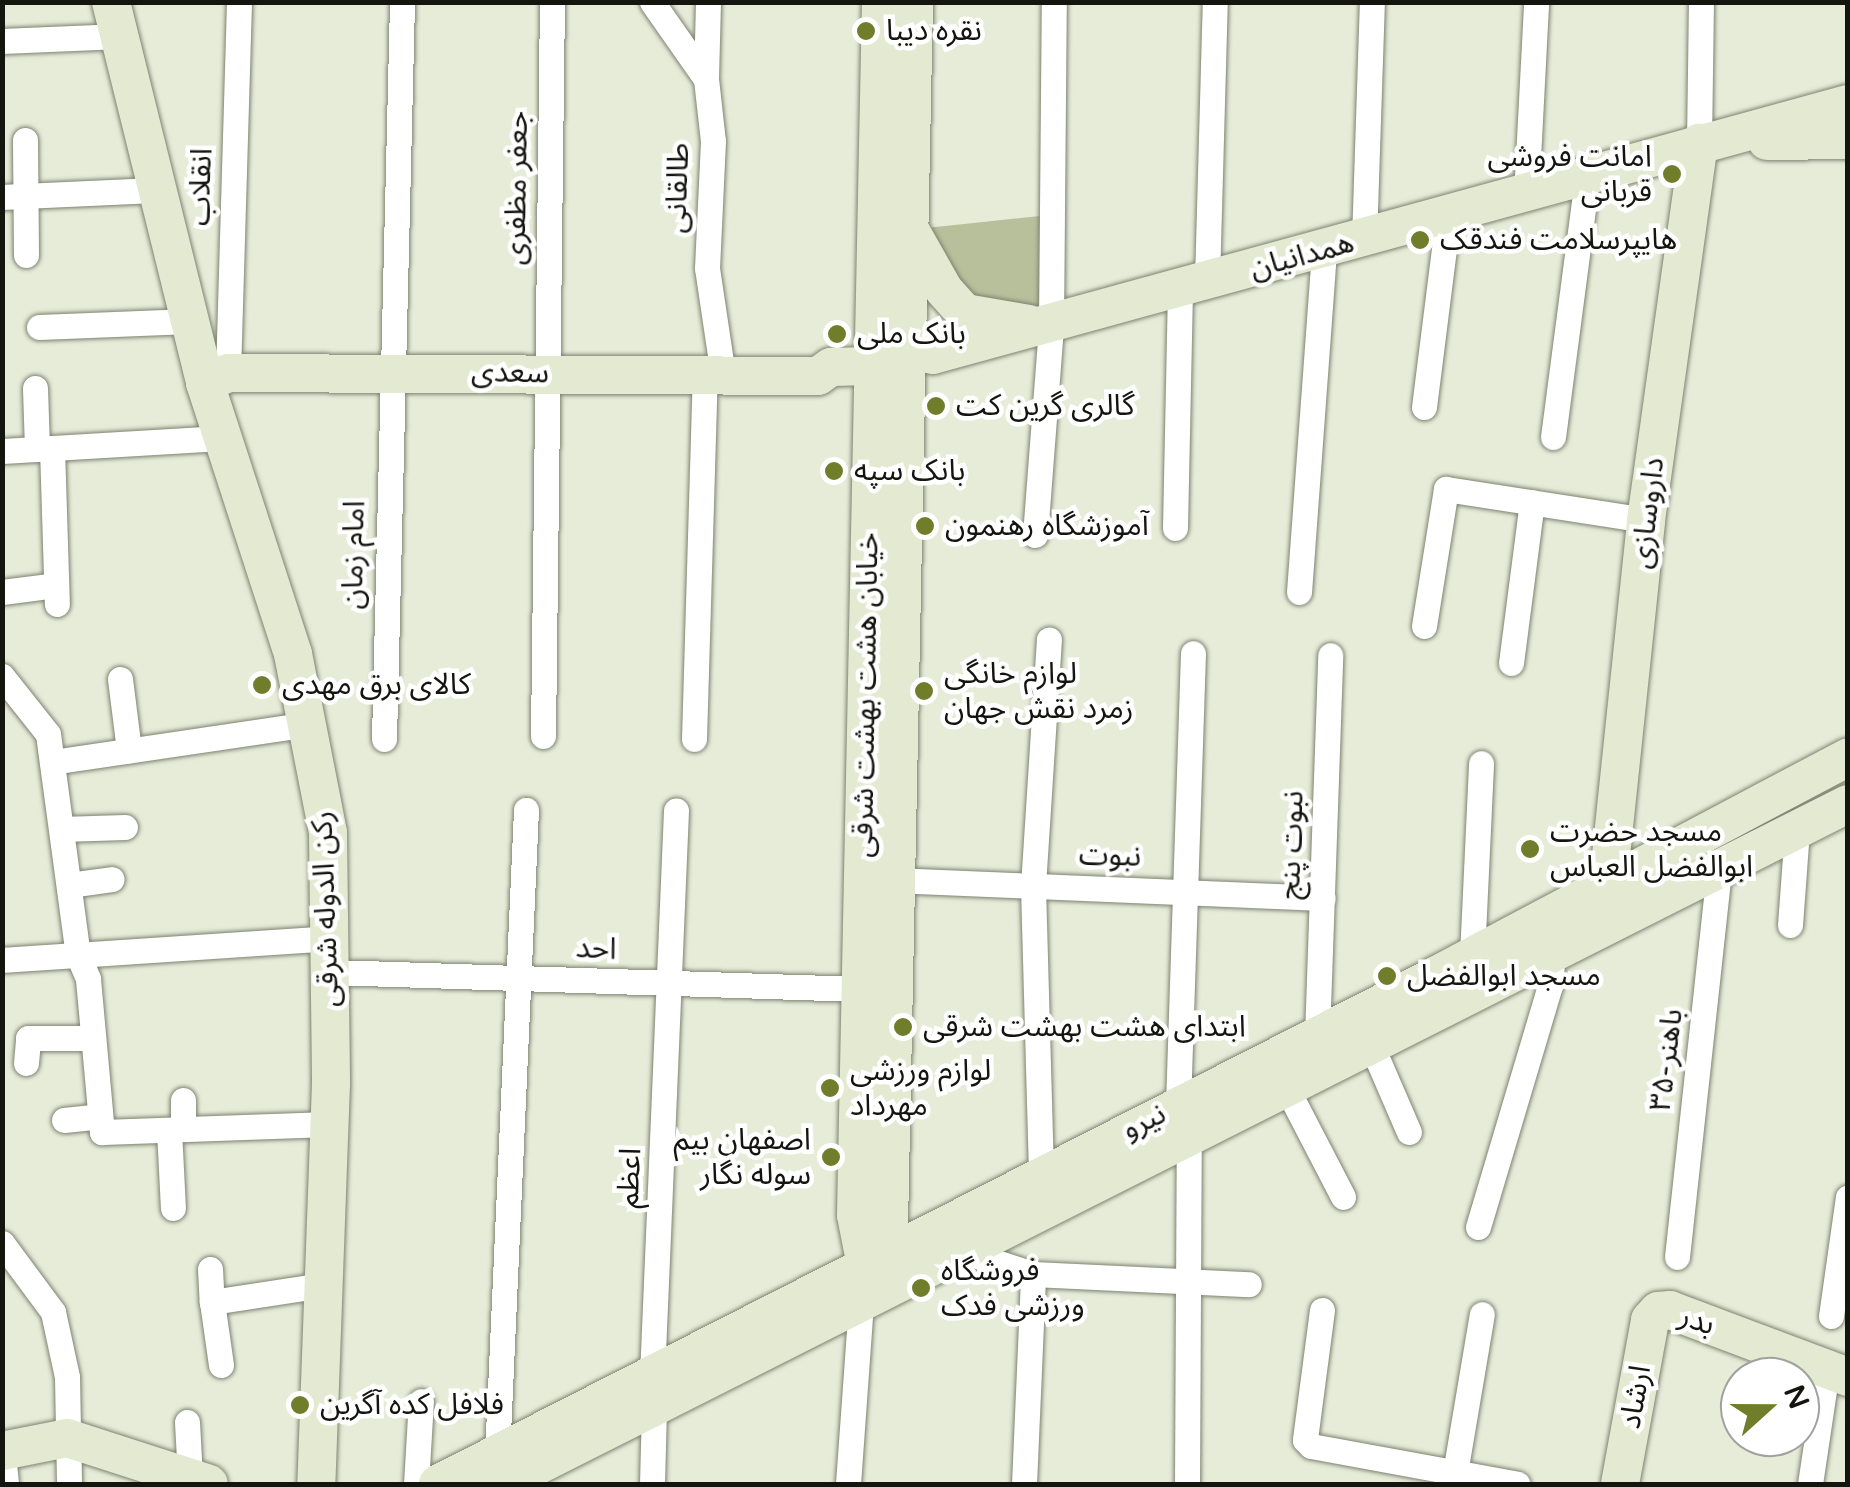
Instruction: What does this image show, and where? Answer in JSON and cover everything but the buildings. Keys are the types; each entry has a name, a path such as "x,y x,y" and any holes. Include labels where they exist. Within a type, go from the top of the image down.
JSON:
{"main road":[{"path":"880,2 873,305 896,368"},
{"name":"خیابان هشت بهشت شرقی","path":"872,1223 859,989 908,224 914,2"},
{"name":"رکن الدوله شرقی","path":"116,20 190,321 216,378 222,438 293,654 328,833 330,1124 316,1484"},
{"name":"همدانیان","path":"896,368 1848,104"},
{"name":"همدانیان","path":"1699,143 1848,140"},
{"name":"داروسازی","path":"1615,901 1646,520 1699,143"},
{"path":"908,224 944,290 965,314 1051,325"},
{"name":"سعدی","path":"216,378 389,371 818,376 831,367 896,368"},
{"name":"خیابان هشت بهشت شرقی","path":"872,1223 889,1182 896,368"},
{"name":"نیرو","path":"955,1236 1042,1172 1284,1085 1553,952 1615,901 1848,757"},
{"name":"نیرو","path":"438,1484 513,1468 1183,1119 1317,1036 1472,956 1615,901 1719,870 1848,804"},
{"path":"889,1182 955,1236"},
{"path":"864,1284 872,1223"},
{"name":"بدر","path":"1658,1312 1670,1310 1838,1374"},
{"name":"ارشاد","path":"1620,1484 1650,1320 1658,1312"},
{"path":"3,1449 67,1438 200,1481"}],"street":[{"name":"انقلاب","path":"216,378 238,2"},
{"name":"امام زمان","path":"384,740 389,371 402,2"},
{"name":"جعفر مظفری","path":"543,736 552,2"},
{"path":"652,2 706,78"},
{"name":"طالقانی","path":"694,740 714,376 708,268 713,141 706,78 708,2"},
{"path":"1035,536 1051,325 1054,2"},
{"path":"1174,528 1215,2"},
{"path":"1364,240 1372,2"},
{"path":"1526,196 1536,2"},
{"path":"1699,143 1701,2"},
{"path":"2,42 116,20"},
{"path":"25,140 14,196 26,255"},
{"path":"1552,437 1587,178"},
{"path":"14,196 159,190"},
{"path":"1424,407 1448,217"},
{"path":"1299,592 1324,251"},
{"path":"40,327 190,321"},
{"path":"2,592 57,595 36,388"},
{"path":"2,451 222,438"},
{"path":"1424,626 1446,489 1646,520"},
{"path":"1511,664 1532,502"},
{"path":"1042,1172 1033,886 1049,640"},
{"path":"1187,1484 1190,1279 1183,1119 1184,892 1194,653"},
{"name":"نبوت پنج","path":"1317,1036 1330,655"},
{"path":"2,676 48,734 102,1132 330,1124"},
{"path":"120,679 129,750"},
{"path":"52,762 308,724"},
{"path":"1472,956 1481,763"},
{"path":"513,1468 516,979 526,810"},
{"name":"اعظم","path":"652,1484 673,984 676,811"},
{"path":"61,829 125,827"},
{"path":"1790,925 1796,830"},
{"name":"۳۵-باهنر","path":"1677,1257 1719,870"},
{"path":"68,885 112,879"},
{"name":"نبوت","path":"893,880 1323,898"},
{"path":"1478,1227 1550,986 1553,952"},
{"path":"2,960 78,955 331,955"},
{"name":"احد","path":"331,955 516,979 859,989"},
{"path":"26,1063 28,1038 92,1038"},
{"path":"1370,1042 1409,1132"},
{"path":"1284,1085 1343,1197"},
{"path":"173,1208 176,1130 183,1100"},
{"path":"64,1120 100,1116"},
{"path":"1831,1316 1848,1197"},
{"path":"955,1236 1033,1274 1250,1284"},
{"path":"2,1243 54,1312 68,1377 69,1484"},
{"path":"210,1269 221,1365"},
{"path":"1024,1484 1033,1274"},
{"path":"848,1484 864,1284"},
{"path":"212,1302 323,1285"},
{"path":"1322,1310 1306,1440 1310,1446 1518,1484"},
{"path":"1455,1473 1482,1314"},
{"path":"1810,1484 1838,1374"},
{"path":"416,1484 421,1401"},
{"path":"187,1422 200,1481"},
{"path":"3,1449 6,1484"}],"green space":[{"path":"1040,216 1040,315 970,305 917,229"}],"place":[{"name":"نقره دیبا","path":"866,31"},
{"name":"امانت فروشی قربانی","path":"1672,174"},
{"name":"هایپرسلامت فندقک","path":"1420,240"},
{"name":"بانک ملی","path":"837,334"},
{"name":"گالری گرین کت","path":"936,406"},
{"name":"بانک سپه","path":"834,471"},
{"name":"آموزشگاه رهنمون","path":"925,526"},
{"name":"کالای برق مهدی","path":"262,685"},
{"name":"لوازم خانگی زمرد نقش جهان","path":"924,691"},
{"name":"مسجد حضرت ابوالفضل العباس","path":"1530,849"},
{"name":"مسجد ابوالفضل","path":"1387,976"},
{"name":"ابتدای هشت بهشت شرقی","path":"903,1027"},
{"name":"لوازم ورزشی مهرداد","path":"830,1088"},
{"name":"اصفهان بیم سوله نگار","path":"831,1157"},
{"name":"فروشگاه ورزشی فدک","path":"921,1288"},
{"name":"فلافل کده آگرین","path":"300,1405"}]}
